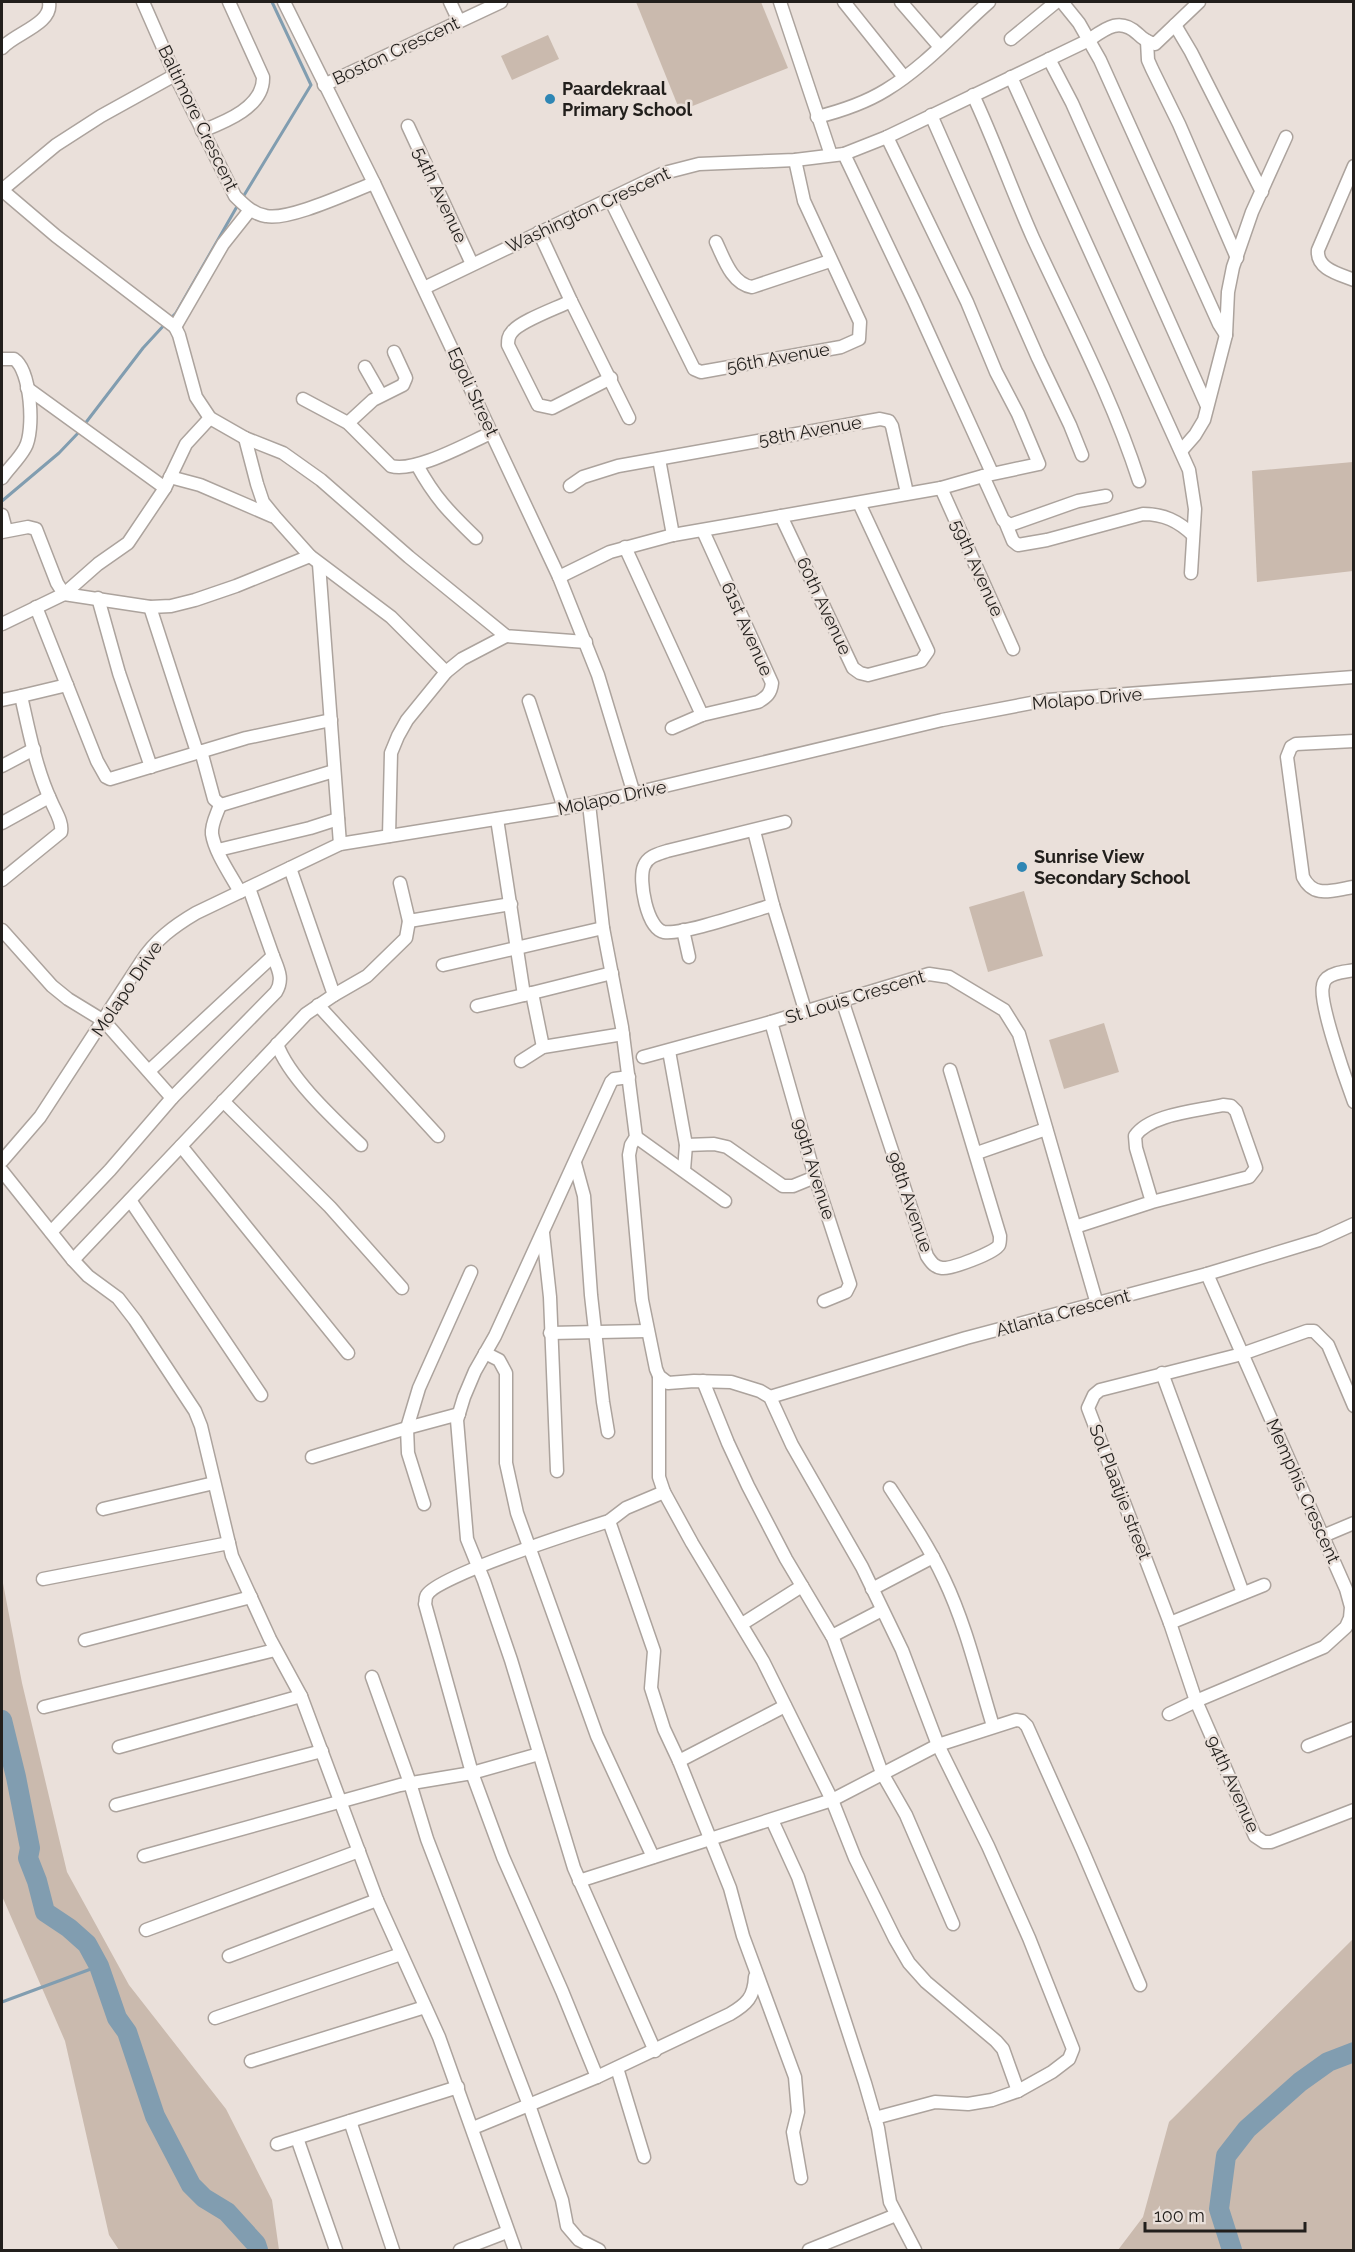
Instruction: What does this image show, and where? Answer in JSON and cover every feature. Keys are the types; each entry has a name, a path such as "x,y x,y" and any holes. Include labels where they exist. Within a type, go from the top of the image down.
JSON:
{"street":[{"path":"3,44 44,20 50,8 49,2"},
{"name":"Baltimore Crescent","path":"143,2 175,75 235,196 248,208 265,216 291,214 374,183"},
{"path":"202,131 225,122 248,106 256,98 263,84 229,2"},
{"name":"Egoli Street","path":"284,2 374,183 559,577 598,675 634,794"},
{"path":"450,2 459,21"},
{"name":"Boston Crescent","path":"324,85 501,2"},
{"path":"780,2 831,155"},
{"path":"844,2 904,77"},
{"path":"901,2 940,47"},
{"path":"817,117 872,98 904,77 989,2"},
{"path":"1011,39 1056,2"},
{"path":"1062,2 1089,40 1226,335"},
{"path":"1198,2 1159,41 1155,44 1147,41 1148,60 1179,124 1237,258"},
{"name":"Washington Crescent","path":"424,288 664,173 689,165 795,160 844,154 887,137 1089,40 1107,28 1122,24 1129,26 1147,41"},
{"path":"1175,25 1202,72 1262,192"},
{"path":"1049,59 1072,104 1207,406"},
{"path":"175,75 101,116 56,145 2,190 56,236 170,324 179,335 196,397 210,418 245,438 283,453 321,480 409,557 506,636"},
{"path":"1011,77 1181,451 1193,488 1195,509 1191,573"},
{"path":"973,95 1033,237 1128,448 1139,481"},
{"path":"931,115 1082,454"},
{"name":"54th Avenue","path":"408,126 472,264"},
{"path":"559,577 610,552 674,535 941,488 966,480 1039,464 966,302 887,137"},
{"path":"1181,451 1201,427 1226,335 1228,292 1237,258 1252,212 1286,137"},
{"path":"844,154 914,301 1013,541 1017,545 1047,540 1143,514 1167,517 1176,521 1193,535"},
{"name":"56th Avenue","path":"610,199 688,362 694,369 701,372 841,347 859,339 860,322 804,201 795,160"},
{"path":"1353,166 1317,257 1327,269 1353,280"},
{"path":"170,324 248,208"},
{"path":"539,232 629,418"},
{"path":"716,242 731,272 745,286 752,287 830,261"},
{"path":"571,301 521,325 508,337 508,345 538,405 552,408 611,378"},
{"path":"348,423 381,395 403,385 406,378 394,352"},
{"path":"2,359 14,359 23,369 32,422 26,447 2,478"},
{"path":"365,367 381,395"},
{"path":"27,388 168,482 200,485 276,518"},
{"path":"303,399 348,423 391,466 402,468 417,465 491,433"},
{"path":"2,624 64,594 91,570 128,543 168,482 186,444 210,418"},
{"name":"58th Avenue","path":"570,486 583,477 618,466 880,418 889,421 892,426 907,493"},
{"path":"245,438 248,457 263,502 276,518 315,560 391,617 446,672"},
{"path":"659,459 674,535"},
{"path":"417,465 431,491 476,538"},
{"name":"59th Avenue","path":"941,488 1013,649"},
{"path":"1006,524 1014,525 1069,504 1106,496"},
{"name":"60th Avenue","path":"781,516 853,668 868,675 921,661 928,651 859,503"},
{"path":"2,515 4,531 28,527 36,530 57,583 64,594"},
{"name":"61st Avenue","path":"672,728 702,715 758,702 769,694 772,683 703,531"},
{"path":"625,547 702,715"},
{"path":"64,594 150,607 171,606 315,560"},
{"path":"315,560 331,720 340,844"},
{"path":"98,598 118,673 151,767"},
{"path":"36,607 106,777 116,778 284,729 331,720"},
{"path":"150,607 214,799 220,805 334,771"},
{"path":"389,836 391,753 406,720 446,672 462,659 506,636 586,642"},
{"name":"Molapo Drive","path":"2,1161 40,1117 145,956 159,939 196,913 340,844 589,804 942,720 1047,700 1353,676"},
{"path":"2,700 67,685"},
{"path":"2,880 61,832 60,822 33,749 21,696"},
{"path":"529,701 564,808"},
{"path":"1353,741 1296,744 1291,747 1287,757 1303,877 1307,886 1313,891 1324,892 1353,887"},
{"path":"2,766 33,749"},
{"path":"2,822 49,797"},
{"path":"589,804 603,928 623,1034 636,1137 628,1155 642,1300 653,1359 659,1376 659,1477 664,1492 692,1543 742,1624 785,1706 832,1800 855,1858 895,1940 909,1963 926,1982 1003,2049 1018,2091"},
{"path":"51,1232 111,1170 172,1098 276,992 281,979 273,956 244,890 218,850 212,834 220,805"},
{"path":"218,850 338,819"},
{"path":"498,819 518,947 543,1047"},
{"path":"773,905 683,930 662,932 650,920 642,878 644,864 650,857 784,822"},
{"path":"754,831 773,905 805,1010"},
{"path":"290,868 334,995"},
{"path":"73,1260 277,1044 318,1005 367,976 406,938 409,921 400,883"},
{"path":"409,921 511,904"},
{"path":"443,965 603,928"},
{"path":"2,930 52,986 68,999 104,1021 172,1098"},
{"path":"683,930 689,957"},
{"path":"149,1071 273,956"},
{"path":"1353,970 1335,973 1327,978 1322,986 1323,996 1348,1068 1353,1102"},
{"path":"477,1006 612,973"},
{"name":"St Louis Crescent","path":"643,1056 669,1051 771,1022 929,974 949,977 1004,1010 1019,1034 1097,1305"},
{"name":"98th Avenue","path":"842,1000 927,1256 932,1264 942,1268 993,1251 999,1244 999,1228 950,1070"},
{"path":"318,1005 438,1136"},
{"name":"99th Avenue","path":"771,1022 815,1177 850,1284 846,1292 824,1301"},
{"path":"520,1061 543,1047 623,1034"},
{"path":"277,1044 282,1058 292,1071 337,1122 361,1145"},
{"path":"669,1051 686,1145 684,1170"},
{"path":"629,1077 614,1078 611,1082 543,1233 475,1371 457,1420 466,1539 511,1660 579,1881 655,2051"},
{"path":"223,1101 330,1207 402,1288"},
{"path":"1075,1227 1152,1203 1249,1177 1256,1168 1254,1156 1236,1111 1231,1106 1222,1105 1151,1121 1141,1128 1135,1136 1136,1148 1152,1203"},
{"path":"977,1153 1046,1129"},
{"path":"636,1137 726,1201"},
{"path":"686,1145 714,1144 727,1147 783,1186 793,1186 815,1177"},
{"path":"181,1146 348,1353"},
{"path":"574,1162 584,1196 595,1332 608,1432"},
{"path":"2,1170 87,1276 117,1298 135,1320 195,1411 201,1426 232,1556 275,1650 301,1696 342,1802 376,1900 425,2007 458,2087 515,2250"},
{"path":"130,1200 261,1395"},
{"name":"Atlanta Crescent","path":"770,1397 966,1338 1207,1274 1319,1240 1351,1225"},
{"path":"543,1233 550,1297 557,1471"},
{"path":"424,1504 408,1453 407,1428 419,1388 471,1272"},
{"name":"Memphis Crescent","path":"1169,1714 1324,1647 1346,1627 1352,1618 1346,1589 1207,1274"},
{"path":"550,1333 647,1331"},
{"name":"Sol Plaatjie street","path":"1196,1701 1170,1623 1089,1407 1094,1395 1100,1390 1242,1354 1298,1334 1314,1331 1328,1346 1353,1406"},
{"path":"485,1353 499,1360 506,1373 506,1463 517,1513 597,1736 653,1857"},
{"path":"1162,1373 1243,1593"},
{"path":"659,1376 668,1383 730,1382 760,1391 770,1397 792,1445 872,1589 902,1650 938,1745 988,1846 1029,1938 1073,2049 1070,2059 1018,2091 992,2100 968,2104 934,2102 875,2118"},
{"path":"703,1381 728,1443 786,1559 832,1636 882,1773 906,1815 953,1924"},
{"path":"312,1457 459,1414"},
{"path":"104,1509 214,1483"},
{"path":"890,1488 944,1579 966,1636 993,1726"},
{"path":"597,2077 503,1857 472,1773 425,1604 427,1595 435,1586 478,1567 609,1521 626,1508 664,1492"},
{"path":"609,1521 654,1651 651,1688 664,1729 712,1840 730,1888 756,1973 795,2077 798,2112 793,2132 801,2178"},
{"path":"1323,1536 1353,1523"},
{"path":"43,1579 229,1543"},
{"path":"872,1589 933,1557"},
{"path":"742,1624 802,1586"},
{"path":"1170,1623 1264,1586"},
{"path":"85,1640 251,1597"},
{"path":"832,1636 882,1610"},
{"path":"44,1707 275,1650"},
{"path":"372,1677 410,1783 427,1839 529,2105 562,2200 567,2226 579,2240 599,2250"},
{"path":"119,1747 301,1696"},
{"name":"94th Avenue","path":"1196,1701 1258,1839 1271,1842 1353,1810"},
{"path":"679,1761 785,1706"},
{"path":"579,1881 832,1800 938,1745 993,1726 1016,1720 1022,1721 1027,1726 1082,1849 1140,1985"},
{"path":"1308,1746 1353,1728"},
{"path":"116,1805 322,1751"},
{"path":"144,1856 410,1783 472,1773 539,1754"},
{"path":"771,1821 798,1877 875,2118 890,2202 915,2250"},
{"path":"146,1930 359,1851"},
{"path":"229,1956 376,1900"},
{"path":"215,2018 401,1954"},
{"path":"473,2128 655,2051 746,2004 753,1995 756,1973"},
{"path":"251,2061 425,2007"},
{"path":"617,2068 644,2157"},
{"path":"277,2144 458,2087"},
{"path":"350,2121 393,2250"},
{"path":"297,2138 336,2250"},
{"path":"809,2250 896,2215"},
{"path":"459,2250 507,2232"}],"shaded area":[{"path":"636,2 761,2 788,68 680,111"},
{"path":"548,35 559,59 512,80 501,56"},
{"path":"1353,462 1353,571 1257,582 1252,471"},
{"path":"1024,891 1043,956 988,972 969,907"},
{"path":"1104,1023 1119,1072 1064,1089 1049,1040"},
{"path":"2,1578 22,1683 67,1872 129,1985 226,2109 272,2200 279,2250 119,2250 109,2235 65,2041 2,1896"},
{"path":"1353,1939 1353,2250 1118,2250 1143,2217 1169,2122"}],"waterway":[{"path":"243,197 311,85 272,2"},
{"path":"171,318 239,203"},
{"path":"84,425 143,348 166,323"},
{"path":"2,501 59,453 80,431"},
{"path":"2,1720 30,1848 28,1858 45,1912 69,1928 87,1944 99,1966 117,2018 127,2032 155,2116 191,2185 204,2198 227,2212 256,2244 258,2250"},
{"path":"2,2002 99,1966"},
{"path":"1232,2250 1219,2209 1226,2156 1247,2129 1300,2082 1328,2062 1354,2052"}],"place":[{"name":"Paardekraal Primary School","path":"550,99"},
{"name":"Sunrise View Secondary School","path":"1022,867"}]}
